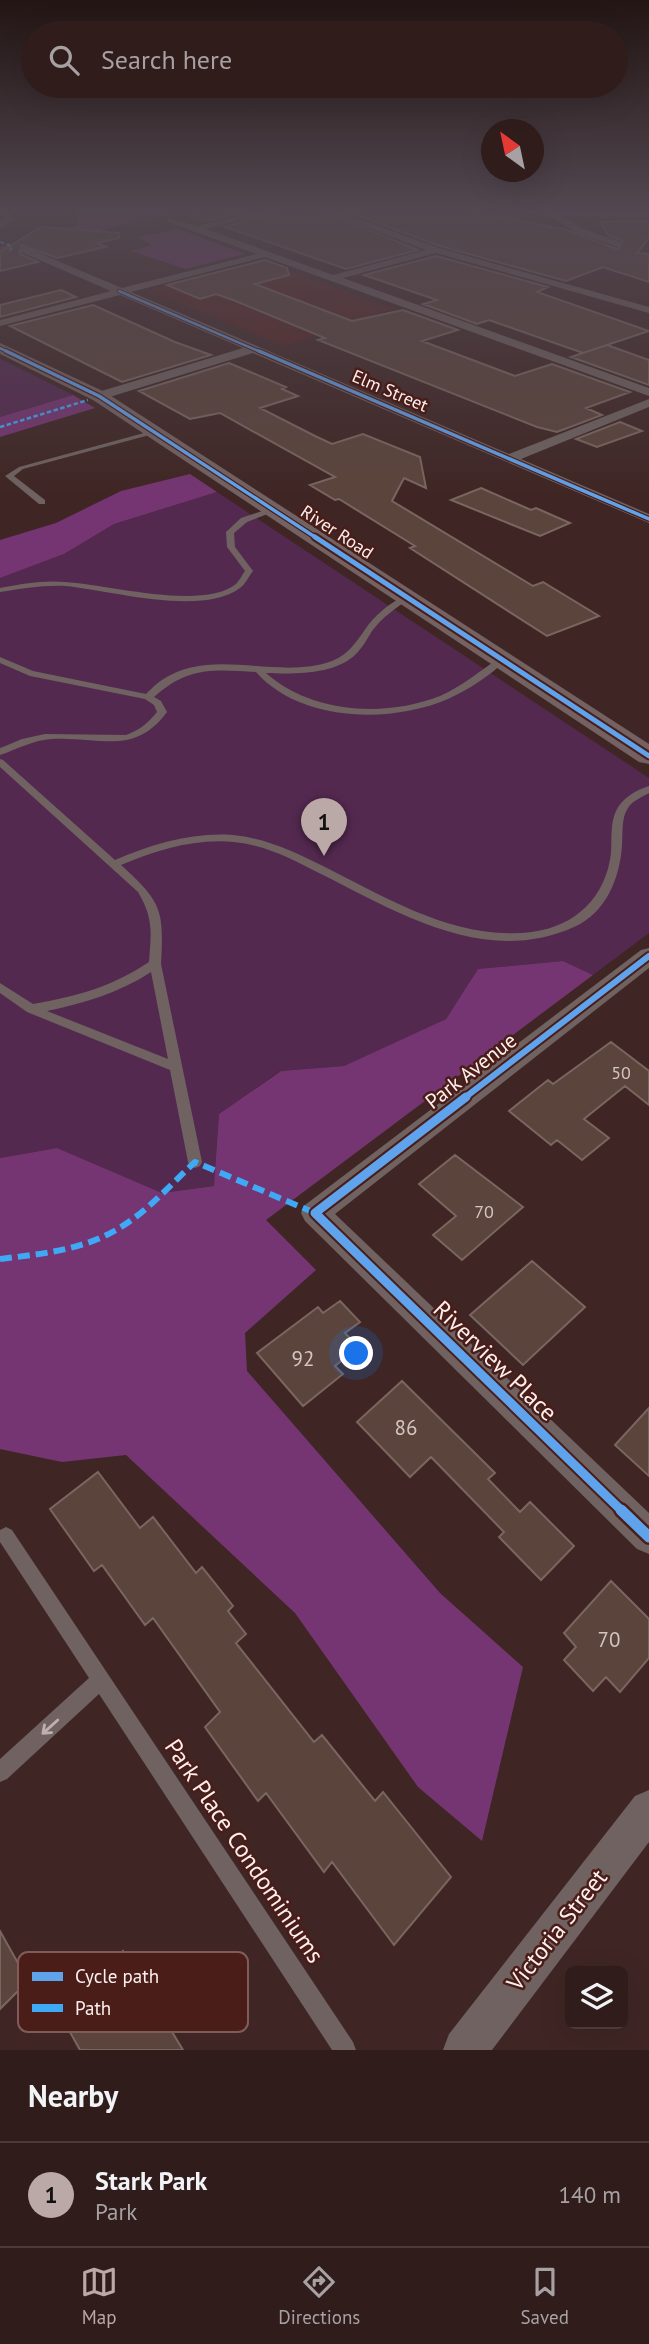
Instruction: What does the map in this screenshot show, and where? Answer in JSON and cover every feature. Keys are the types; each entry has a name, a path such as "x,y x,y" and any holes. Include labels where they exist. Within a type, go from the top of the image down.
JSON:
{"street":[{"path":"0,323 68,305"},
{"name":"Elm Street","path":"151,305 649,519"},
{"path":"408,305 649,392"},
{"path":"631,305 649,310"},
{"name":"River Road","path":"0,348 99,396 649,755"},
{"path":"99,396 253,349"},
{"path":"509,459 649,403"},
{"name":"Park Avenue","path":"315,1213 649,956"},
{"name":"Riverview Place","path":"315,1213 649,1537"},
{"name":"Victoria Street","path":"465,2050 649,1810"}],"lane":[{"path":"42,502 9,476 21,468 155,432"},
{"path":"0,590 62,584 172,597 215,597 233,591 246,582 249,571 231,548 230,532 244,520 274,510"},
{"path":"148,697 173,674 200,668 260,672 298,671 341,661 356,652 377,620 407,597"},
{"path":"0,660 30,673 148,697 158,703 162,712 155,724 138,736 109,740 51,736 21,742 0,752"},
{"path":"260,672 270,684 292,696 323,705 374,712 423,705 444,698 502,660"},
{"path":"0,762 115,864 142,890 152,908 157,931 155,964 195,1162"},
{"path":"115,864 143,852 184,842 224,838 277,848 396,909 452,931 482,936 543,934 569,925 590,912 604,897 616,860 622,809 631,799 649,789"},
{"path":"31,1009 83,1000 123,986 155,964"},
{"path":"0,987 31,1009 177,1068"},
{"name":"Park Place Condominiums","path":"6,1536 99,1681 345,2050"},
{"path":"0,1772 99,1681"}],"shaded area":[{"path":"183,305 379,305 397,308 351,321 357,324 283,346"},
{"path":"1,359 73,395 0,417"},
{"path":"73,395 95,408 0,437 0,417"},
{"path":"190,474 217,492 114,524 64,554 0,578 0,540 56,523 121,491"},
{"path":"217,492 649,778 649,933 593,975 563,961 478,969 446,1019 344,1066 280,1071 219,1114 214,1186 162,1193 57,1148 0,1158 0,578 64,554 114,524"},
{"path":"563,961 593,975 266,1220 316,1270 245,1333 247,1371 440,1593 523,1667 482,1841 418,1787 295,1613 126,1455 62,1462 0,1449 0,1158 57,1148 162,1193 214,1186 219,1114 281,1071 344,1066 446,1019 478,969"}],"building":[{"path":"1,305 47,305 0,317"},
{"path":"93,305 211,355 122,382 10,326"},
{"path":"244,305 309,305 352,321 403,310 458,330 422,341 515,376 552,364 630,392 586,408 602,415 557,432 537,427 318,340 325,338"},
{"path":"425,305 573,305 649,331 583,353 489,320 477,324"},
{"path":"607,345 649,360 649,385 571,357"},
{"path":"229,363 286,387 282,389 298,396 260,408 315,436 332,444 363,434 420,457 426,488 404,478 392,501 533,586 543,582 599,616 547,636 410,548 415,546 339,499 335,500 310,485 335,477 220,413 190,419 139,391"},
{"path":"620,422 642,431 597,447 576,439"},
{"path":"481,488 531,510 536,508 570,523 540,536 451,500"},
{"path":"611,1042 649,1071 649,1105 625,1086 584,1119 609,1138 582,1160 557,1140 551,1145 509,1111 548,1080 553,1084"},
{"path":"455,1155 523,1207 462,1260 433,1235 456,1216 419,1184"},
{"path":"532,1261 585,1307 523,1365 470,1315"},
{"path":"340,1301 360,1322 345,1333 358,1347 335,1366 343,1374 303,1406 257,1353 318,1307 323,1313"},
{"path":"402,1381 495,1473 488,1479 520,1512 530,1502 574,1546 541,1580 499,1537 504,1532 431,1457 410,1477 357,1422"},
{"path":"649,1408 649,1476 615,1445"},
{"path":"98,1472 140,1528 153,1517 196,1573 202,1567 233,1606 228,1611 246,1634 236,1643 314,1742 322,1735 375,1801 383,1792 451,1877 394,1945 332,1862 324,1872 266,1793 258,1801 205,1727 220,1712 153,1618 145,1625 102,1565 94,1571 50,1509"},
{"path":"611,1581 649,1619 649,1658 620,1692 606,1677 593,1691 564,1660 576,1647 564,1633"},
{"path":"0,1931 18,1963 18,1991 0,2009"},
{"path":"70,2032 172,2032 183,2050 80,2050"}],"marked path":[{"path":"0,427 88,400"},
{"path":"0,1259 70,1248 104,1236 134,1218 195,1162 315,1213"}],"cycle path":[{"path":"151,305 649,519"},
{"path":"0,348 99,396 649,756"},
{"path":"649,956 315,1213 649,1537"}],"place":[{"name":"Stark Park","path":"324,856"}]}
